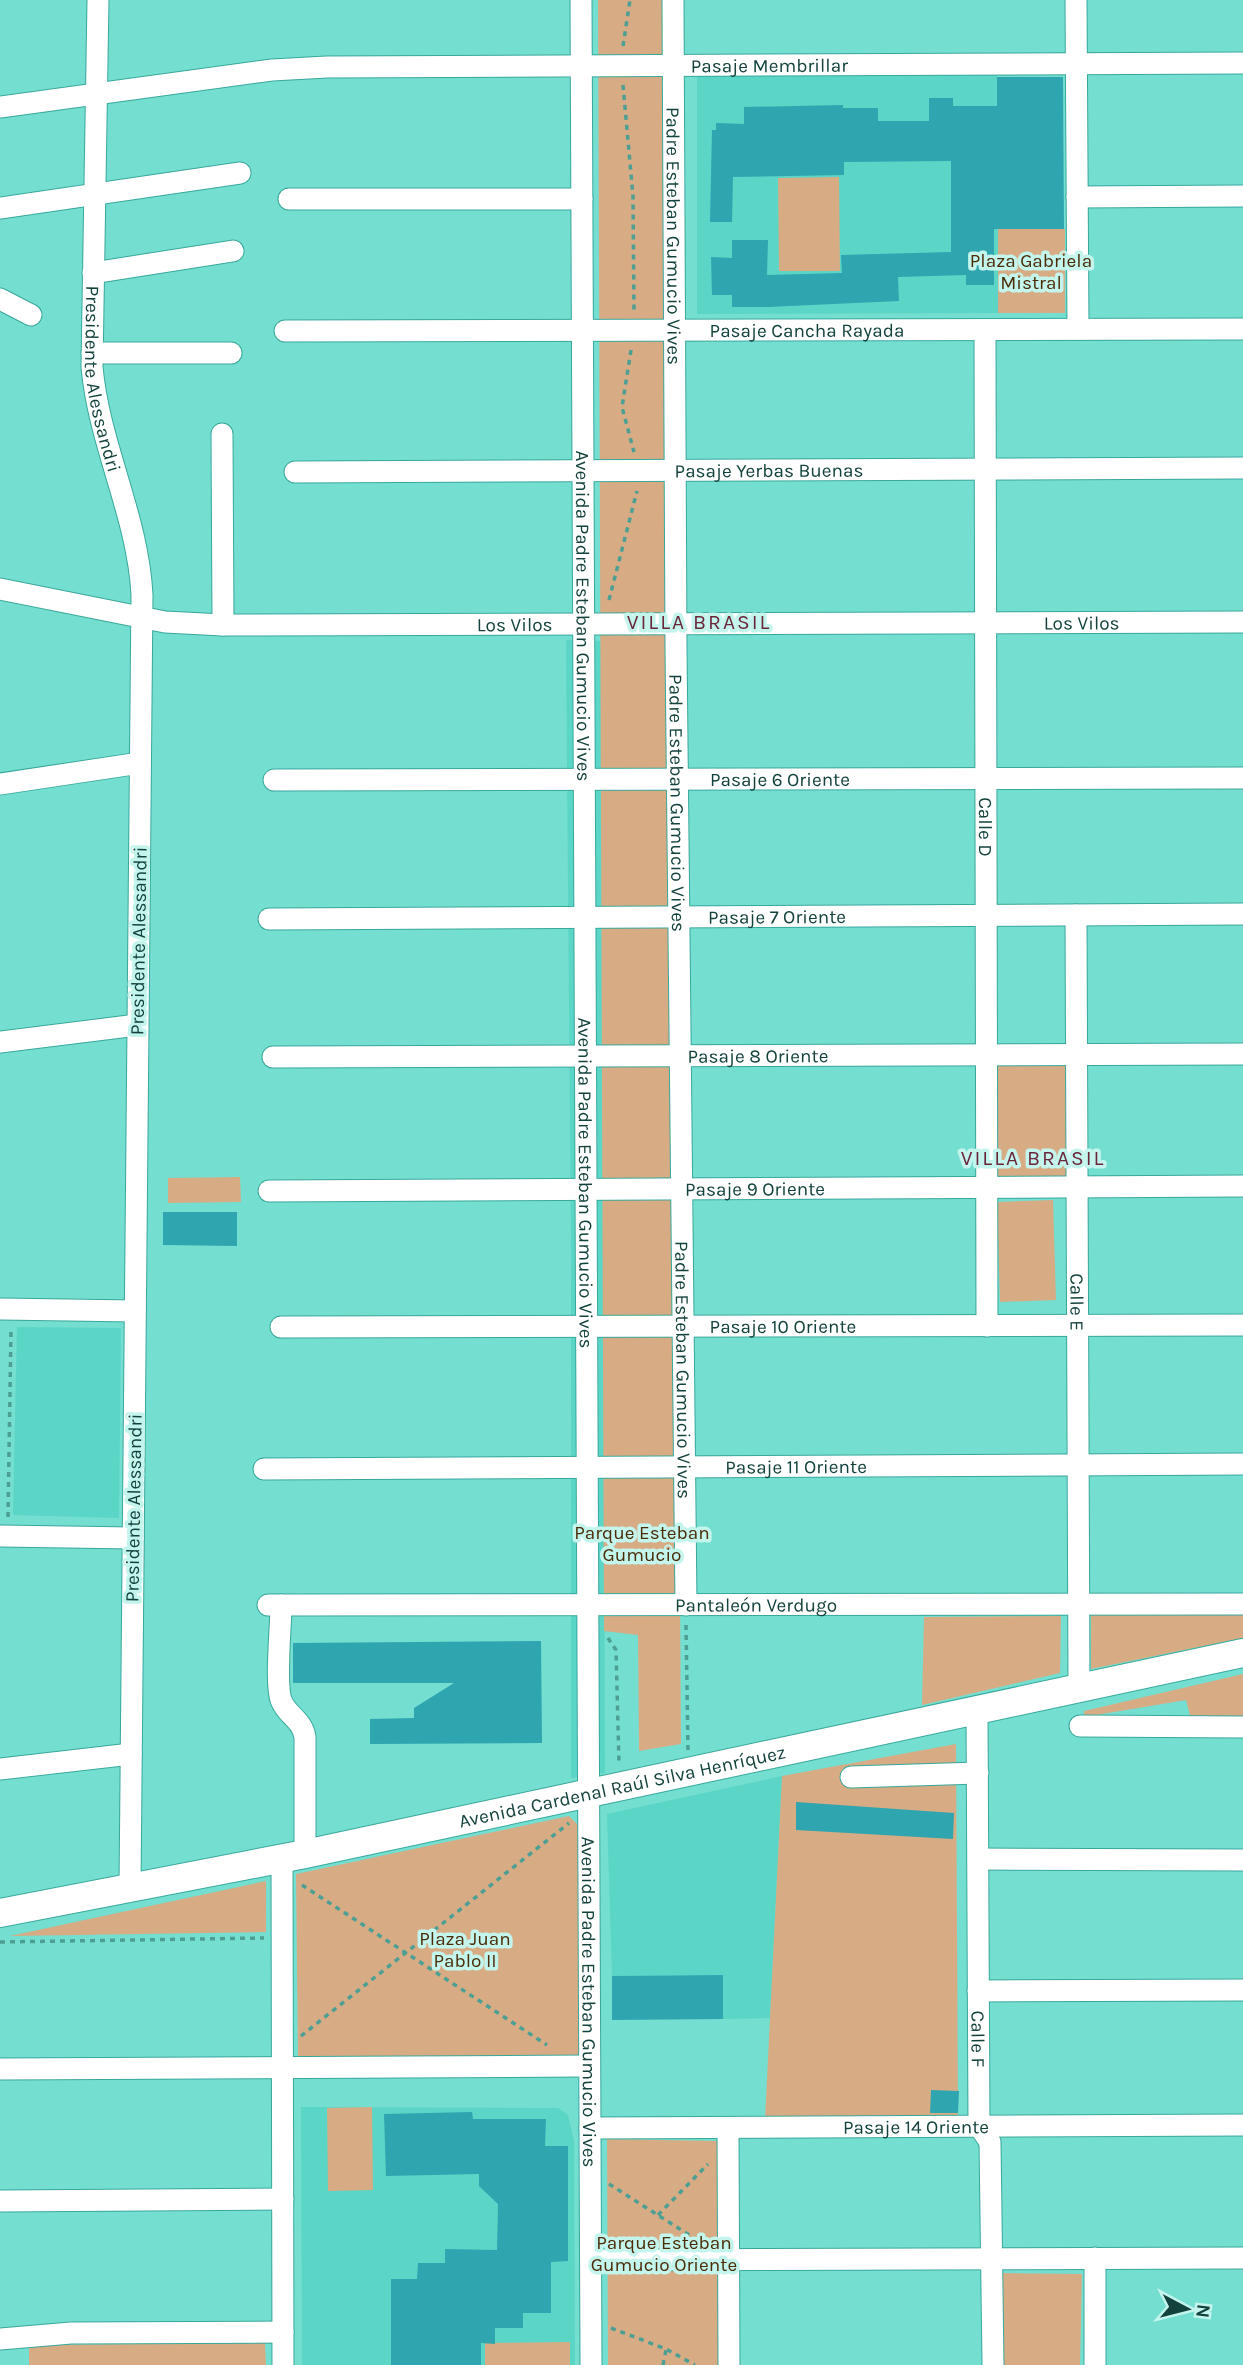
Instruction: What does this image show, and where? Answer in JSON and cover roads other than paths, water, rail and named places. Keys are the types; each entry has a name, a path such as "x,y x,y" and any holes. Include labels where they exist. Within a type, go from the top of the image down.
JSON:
{"main road":[{"name":"Avenida Cardenal Raúl Silva Henríquez","path":"0,1913 290,1861 588,1801 977,1710 1243,1653"}],"street":[{"name":"Presidente Alessandri","path":"98,0 92,353 100,414 137,542 142,617 130,1888"},
{"name":"Avenida Padre Esteban Gumucio Vives","path":"581,0 588,1801 584,2066 590,2128 591,2365"},
{"name":"Padre Esteban Gumucio Vives","path":"673,0 686,1605"},
{"path":"1076,0 1078,329"},
{"name":"Pasaje Membrillar","path":"0,107 296,68 1243,63"},
{"path":"0,208 240,173"},
{"path":"1077,197 1243,196"},
{"path":"289,199 582,199"},
{"path":"93,273 233,251"},
{"path":"0,299 31,315"},
{"name":"Pasaje Cancha Rayada","path":"285,331 1243,328"},
{"name":"Calle D","path":"985,330 987,605 983,623 987,916 986,1326"},
{"path":"92,353 231,353"},
{"path":"222,434 223,625"},
{"name":"Pasaje Yerbas Buenas","path":"295,472 1243,468"},
{"name":"Los Vilos","path":"0,589 182,624 1243,622"},
{"path":"0,784 140,763"},
{"name":"Pasaje 6 Oriente","path":"274,780 1243,778"},
{"name":"Pasaje 7 Oriente","path":"270,919 1243,914"},
{"name":"Calle E","path":"1076,915 1079,1688"},
{"path":"0,1042 138,1025"},
{"name":"Pasaje 8 Oriente","path":"273,1057 1243,1054"},
{"name":"Pasaje 9 Oriente","path":"269,1191 1243,1186"},
{"path":"6,1309 135,1311"},
{"name":"Pasaje 10 Oriente","path":"281,1327 1243,1325"},
{"name":"Pasaje 11 Oriente","path":"264,1469 1243,1464"},
{"path":"4,1536 133,1538"},
{"name":"Pantaleón Verdugo","path":"290,1861 304,1737 301,1723 285,1708 280,1694 275,1605 1243,1604"},
{"name":"Calle F","path":"977,1710 979,2126 990,2142 993,2365"},
{"path":"1080,1727 1243,1727"},
{"path":"0,1769 131,1754"},
{"path":"851,1777 978,1773"},
{"path":"978,1859 1243,1860"},
{"path":"283,2365 282,1938 290,1861"},
{"path":"978,1992 1243,1990"},
{"path":"0,2069 283,2059 584,2066"},
{"name":"Pasaje 14 Oriente","path":"590,2128 728,2136 979,2126 1243,2125"},
{"path":"728,2136 729,2365"},
{"path":"0,2201 283,2199"},
{"path":"1094,2365 1095,2258"},
{"path":"591,2260 1243,2258"},
{"path":"0,2339 71,2333 283,2332"}],"district":[{"name":"VILLA BRASIL","path":"699,622"},
{"name":"VILLA BRASIL","path":"1033,1158"}],"park label":[{"name":"Plaza Gabriela Mistral","path":"1031,271"},
{"name":"Parque Esteban Gumucio","path":"642,1543"},
{"name":"Plaza Juan Pablo II","path":"465,1949"},
{"name":"Parque Esteban Gumucio Oriente","path":"664,2253"}]}
